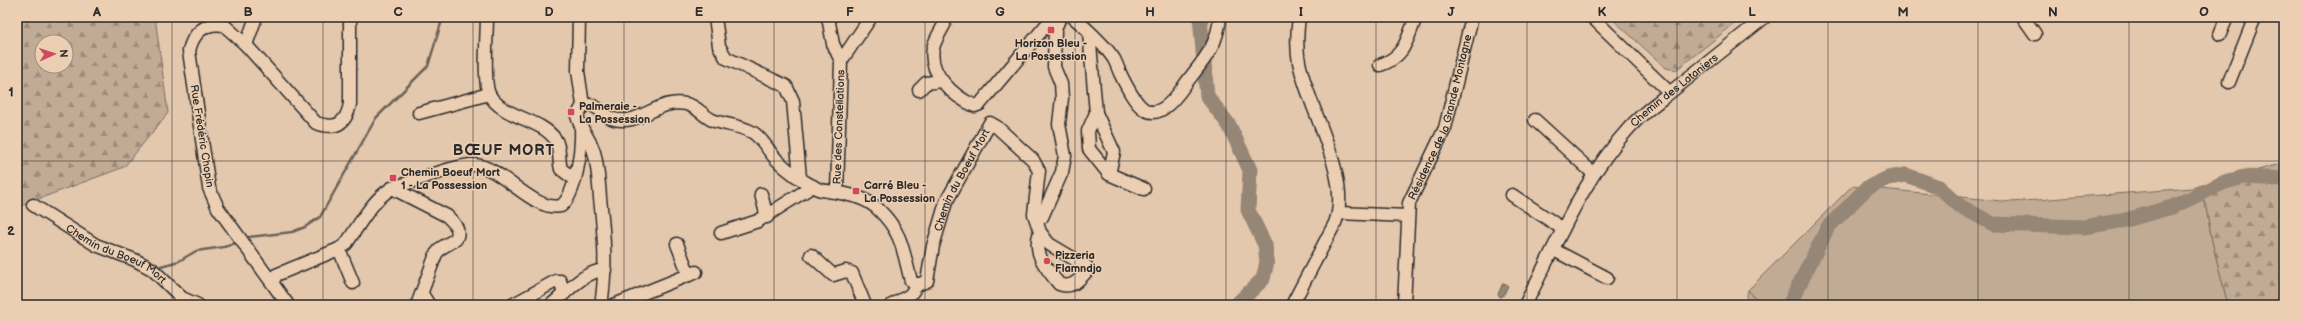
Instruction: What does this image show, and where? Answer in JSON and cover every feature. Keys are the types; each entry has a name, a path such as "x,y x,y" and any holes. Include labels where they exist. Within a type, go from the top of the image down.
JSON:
{"street":[{"path":"246,45 256,17"},
{"name":"Rue Frédéric Chopin","path":"288,305 273,281 218,208 209,188 189,51 191,42 199,30 218,24 230,29 316,123 326,127 338,124 347,116 350,104 350,17"},
{"path":"487,17 486,79 489,94 498,104 550,135 558,145 561,169 574,179"},
{"path":"579,17 578,71 582,106 577,116 581,129 591,144 597,167 606,250 606,270 601,305"},
{"path":"714,17 718,41 726,58 786,86 790,92 793,101 800,178"},
{"name":"Rue des Constellations","path":"828,17 833,44 841,61 837,192"},
{"name":"Rue des Constellations","path":"841,61 872,17"},
{"path":"944,25 933,48 933,57 941,81 968,103 975,106 980,104 1053,17"},
{"path":"1040,232 1037,243 1039,255 1043,265 1059,284 1064,286 1074,284 1087,272 1086,266 1049,244 1040,232 1036,219 1042,217 1048,208 1062,172 1065,156 1059,118 1062,98 1061,84 1054,67 1055,30 1060,17"},
{"path":"1073,17 1114,58 1132,98 1144,111 1158,112 1168,106 1214,47 1218,34 1220,17"},
{"path":"1292,305 1339,213 1338,184 1335,170 1299,62 1297,38 1299,17"},
{"path":"1380,65 1396,58 1402,50 1416,17"},
{"name":"Résidence de la Grande Montagne","path":"1404,305 1407,216 1414,188 1444,128 1472,17"},
{"path":"1592,17 1669,92"},
{"name":"Chemin des Lataniers","path":"1525,305 1554,250 1563,229 1594,174 1630,127 1669,92 1765,17"},
{"path":"2023,17 2035,34"},
{"path":"2220,34 2227,17"},
{"path":"2229,82 2255,17"},
{"path":"1089,32 1096,113 1114,152 1109,174"},
{"path":"919,90 926,84 941,81"},
{"path":"419,113 489,94"},
{"path":"582,106 596,106 613,119 635,120 653,109 672,103 687,104 699,109 711,119 752,132 759,137 778,162 819,190 856,196 879,210 900,238 911,281 917,285 910,295 892,305"},
{"path":"1096,113 1088,131 1087,140 1089,149 1109,174 1144,189"},
{"path":"1535,120 1594,174"},
{"name":"Chemin du Boeuf Mort","path":"917,285 927,281 932,246 946,202 990,123 997,127 1033,160 1039,171 1034,214 1036,219"},
{"path":"273,281 276,275 339,249 346,244 375,201 392,188 467,165 476,165 484,168 548,208 555,208 566,202 574,179 580,149 581,129"},
{"path":"721,233 767,217 813,186"},
{"path":"392,188 447,216 456,227 456,239 441,248 436,254 417,305"},
{"path":"761,194 767,217"},
{"path":"1512,195 1563,229"},
{"name":"Chemin du Boeuf Mort","path":"33,205 96,246 135,260 152,269 182,298 198,305"},
{"path":"1339,213 1407,216"},
{"path":"614,305 693,274 677,244"},
{"path":"339,249 353,283"},
{"path":"1554,250 1607,278"},
{"path":"811,255 833,275 846,271 852,273 865,305"},
{"path":"551,305 586,276 596,270 606,270"},
{"path":"512,305 556,281 560,281 564,294"},
{"path":"422,294 429,305"}],"green space":[{"path":"17,17 155,17 168,113 124,167 17,207"},
{"path":"1610,17 1743,17 1676,70 1666,68"},
{"path":"2284,163 2284,305 2228,305 2212,241 2202,185"},
{"path":"2202,185 2212,241 2228,305 1761,305 1748,290 1852,186 2011,202 2192,188"},
{"path":"1748,290 1761,305 1745,305"}],"water":[{"path":"1503,283 1508,286 1503,296 1500,297 1498,294"}],"waterway":[{"path":"249,237 292,232 305,227 320,217 376,118 428,66 443,17"},
{"path":"1200,17 1207,96 1229,125 1250,170 1248,210 1265,245 1267,262 1263,279 1236,305"},
{"path":"1789,305 1828,227 1867,188 1888,178 1906,175 1939,187 1960,206 1993,224 2083,227 2126,220 2172,207 2225,182 2244,177 2284,179"},
{"path":"161,266 179,261 196,251 224,247 235,243"}],"place":[{"name":"Horizon Bleu - La Possession","path":"1051,30"},
{"name":"Palmeraie - La Possession","path":"571,112"},
{"name":"Chemin Boeuf Mort 1 - La Possession","path":"393,178"},
{"name":"Carré Bleu - La Possession","path":"856,191"},
{"name":"Pizzeria Flamndjo","path":"1047,261"}],"district":[{"name":"BŒUF MORT","path":"504,150"}]}
